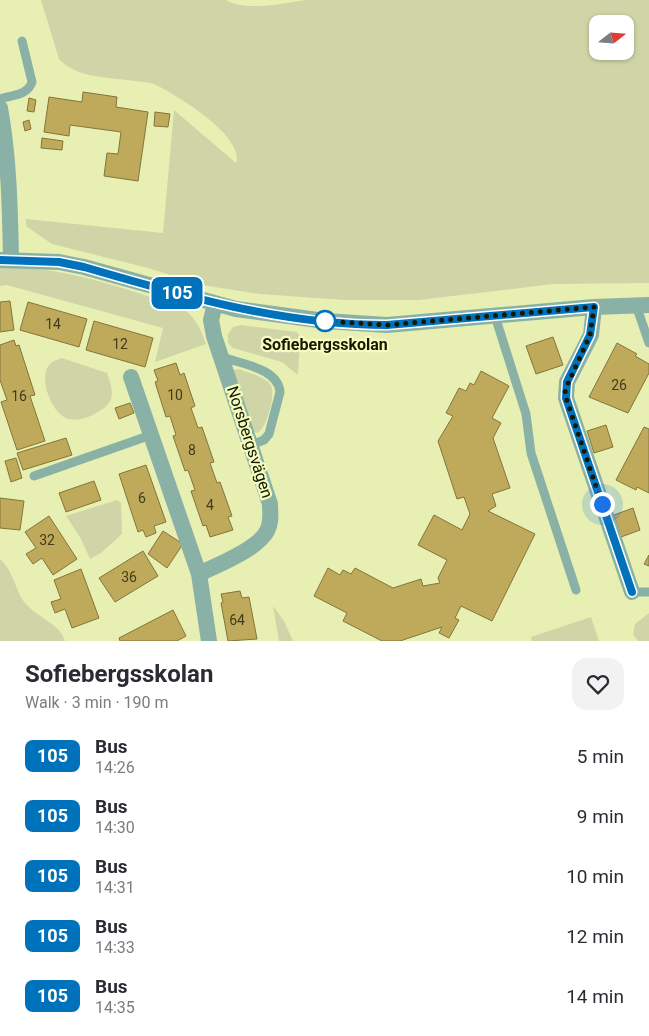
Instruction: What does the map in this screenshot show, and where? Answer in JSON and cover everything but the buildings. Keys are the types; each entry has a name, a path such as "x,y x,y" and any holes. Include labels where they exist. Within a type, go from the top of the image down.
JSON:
{"street":[{"path":"0,108 7,148 10,187 5,259 84,267 215,304 280,316 365,325 387,325 594,307 643,305"},
{"name":"Norsbergsvägen","path":"199,574 255,544 267,532 271,521 270,504 214,336 211,320 215,304"},
{"path":"594,307 590,335 567,382 566,398 632,592"},
{"path":"131,377 199,574 209,641"}],"lane":[{"path":"0,99 26,92 32,82 22,41"},
{"path":"643,305 649,343"},
{"path":"495,316 526,414 531,453 576,590"},
{"path":"222,357 269,374 280,385 280,392 268,434 264,440 251,445"},
{"path":"34,476 151,435"},
{"path":"632,592 649,592"}],"green space":[{"path":"41,0 226,0 234,4 254,6 306,0 649,0 649,283 554,284 418,300 344,300 260,294 202,285 148,268 52,244 26,226 26,219 163,233 174,110 236,163 236,152 220,129 192,106 164,89 152,83 84,74 66,66 59,59"},
{"path":"0,268 46,270 68,274 113,285 179,306 196,322 206,344 155,362 163,328 7,285 0,286"},
{"path":"241,325 297,332 300,337 298,375 282,362 233,348 228,343 228,334 233,327"},
{"path":"62,358 107,373 112,393 106,406 90,416 77,420 62,416 48,395 45,379 49,365"},
{"path":"239,369 264,379 272,388 270,410 264,425 257,433 251,430 233,370"},
{"path":"117,500 121,503 122,534 101,553 90,559 80,537 66,516"},
{"path":"0,559 9,571 20,596 32,610 59,631 65,641 0,641"},
{"path":"273,606 284,621 293,641 279,641"},
{"path":"649,613 649,641 638,641 633,635 635,624"},
{"path":"591,617 599,641 532,641 531,637"}],"bus line":[{"name":"105","path":"0,260 11,258 59,262 84,267 236,309 365,325 387,325 594,307 594,322 590,335 567,382 566,398 632,592"}],"place":[{"name":"Sofiebergsskolan","path":"325,321"}],"route":[{"path":"325,321 387,325 594,307 594,322 590,335 565,390 566,398 602,504"}]}
